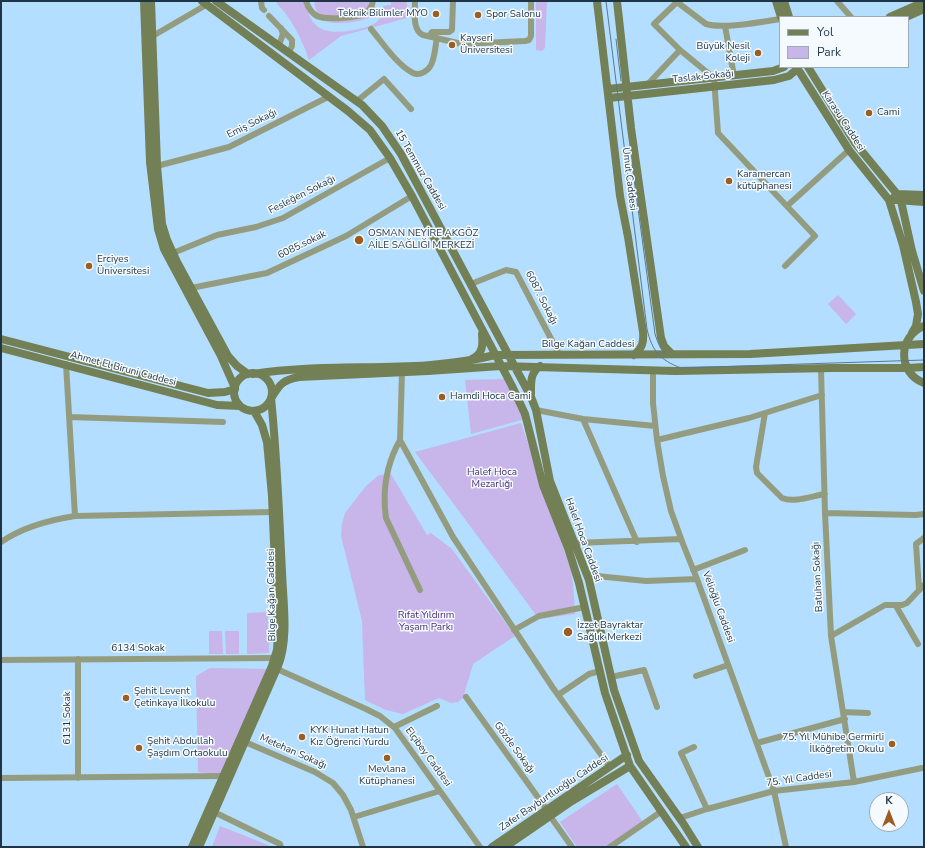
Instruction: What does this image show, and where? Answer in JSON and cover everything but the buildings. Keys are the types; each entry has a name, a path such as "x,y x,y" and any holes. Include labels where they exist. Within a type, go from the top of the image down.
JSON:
{"street":[{"path":"144,1 150,162 158,229 164,249 220,354 235,388 235,398 240,406 249,411 263,409 267,406 279,384 292,378 501,366 653,370 924,367"},
{"path":"151,1 151,37 157,166 162,224 173,253 228,356 237,366 251,374 263,376 270,383 272,398"},
{"name":"15 Temmuz Caddesi","path":"216,1 357,101 382,126 400,154 515,366"},
{"path":"261,1 262,8 264,10"},
{"path":"306,1 313,13 326,18 362,15 370,9 373,1"},
{"path":"415,1 416,29 420,34 462,44 527,41 531,36 532,1"},
{"path":"429,36 432,32 449,32 452,30 453,1"},
{"name":"Umut Caddesi","path":"597,1 620,196 643,332 643,343 639,351 634,355"},
{"name":"Umut Caddesi","path":"617,1 627,92 661,338 664,346 672,354"},
{"path":"776,1 780,16"},
{"path":"784,1 789,16"},
{"path":"837,1 850,16"},
{"path":"779,18 725,26 715,26 706,24 677,2 654,24 714,82 718,133 815,236 785,266"},
{"path":"892,16 924,2"},
{"path":"151,37 204,3"},
{"name":"15 Temmuz Caddesi","path":"204,3 273,54 370,130 390,158 412,196 501,366"},
{"path":"908,16 924,9"},
{"path":"269,16 292,40 292,46 282,61"},
{"path":"725,26 734,76"},
{"path":"273,54 282,38 281,28"},
{"path":"370,29 398,61 413,73 417,74 426,71 432,64 437,38"},
{"path":"647,85 680,50"},
{"name":"Taslak Sokağı","path":"609,94 714,82 734,76 773,71 781,68"},
{"name":"Taslak Sokağı","path":"627,92 647,85 782,78 789,76 796,69 804,70 807,68"},
{"name":"Karasu Caddesi","path":"809,68 856,142 899,198"},
{"name":"Karasu Caddesi","path":"796,69 849,150 889,200"},
{"path":"357,101 384,79 411,109"},
{"name":"Emiş Sokağı","path":"157,166 229,146 328,97"},
{"path":"787,206 849,150"},
{"name":"Fesleğen Sokağı","path":"173,253 217,235 256,227 283,218 390,158"},
{"path":"923,384 914,377 904,361 905,345 916,326 918,314 905,250 889,200 924,195"},
{"name":"6085.sokak","path":"191,288 267,273 346,236 412,196"},
{"path":"899,198 924,202"},
{"path":"899,198 912,251 924,291"},
{"name":"6087. Sokağı","path":"471,284 506,270 516,272 559,354"},
{"path":"912,334 924,326"},
{"path":"468,362 478,357 481,352 483,346 482,329"},
{"name":"Ahmet El Biruni Caddesi","path":"1,339 208,393 225,392 235,388"},
{"name":"Bilge Kağan Caddesi","path":"251,374 280,370 428,365 468,362 495,355 765,354 924,344"},
{"name":"Ahmet El Biruni Caddesi","path":"1,348 217,404 240,406"},
{"path":"66,364 75,516"},
{"name":"Halef Hoca Caddesi","path":"501,366 525,414 543,485 568,548 585,607 605,693 630,766 686,847"},
{"name":"Halef Hoca Caddesi","path":"515,366 532,397 550,481 587,575 614,690 639,761 680,818 698,847"},
{"path":"532,397 531,379 536,369 540,366"},
{"name":"Batuhan Sokağı","path":"822,369 825,513 831,636 854,782"},
{"name":"Velioğlu Caddesi","path":"653,370 655,426 667,494 681,540 697,579 774,791 786,847"},
{"path":"402,372 400,440 392,454 386,478 384,495 385,510 386,518 420,590"},
{"path":"235,388 240,379 251,374"},
{"path":"657,440 765,413 822,395"},
{"name":"Bilge Kağan Caddesi","path":"199,847 277,669 283,649 284,627 278,478 272,398"},
{"path":"536,410 583,419 655,426"},
{"name":"Bilge Kağan Caddesi","path":"192,847 275,658 278,636 270,461 262,425 254,411"},
{"path":"765,413 756,467 757,473 782,498 785,499 792,500 825,494"},
{"path":"69,416 223,422"},
{"path":"583,419 637,542"},
{"path":"400,440 452,537 558,695 610,767"},
{"path":"1,542 36,525 55,519 75,516 273,512"},
{"path":"825,513 924,514"},
{"path":"919,589 916,544 924,538"},
{"path":"575,543 681,540"},
{"path":"693,570 745,550"},
{"path":"587,575 646,581 697,579"},
{"path":"831,636 885,605 896,606 907,603 924,585"},
{"path":"896,606 918,644"},
{"path":"514,630 539,616 585,607"},
{"name":"6134 Sokak","path":"1,660 275,658"},
{"name":"6131 Sokak","path":"78,659 78,778"},
{"path":"696,676 728,665"},
{"name":"Elçibey Caddesi","path":"277,669 366,708 380,716 394,727 480,847"},
{"path":"611,677 644,670 657,707"},
{"path":"558,695 588,674 600,671"},
{"name":"Gözde Sokağı","path":"466,697 572,847"},
{"path":"394,727 437,706"},
{"path":"843,712 868,713"},
{"path":"757,743 845,719"},
{"name":"Metehan Sokağı","path":"245,742 315,772 327,779 343,795 352,810 363,847"},
{"path":"694,747 681,753 707,809"},
{"name":"Zafer Bayburtluoğlu Caddesi","path":"505,847 626,755"},
{"name":"Zafer Bayburtluoğlu Caddesi","path":"492,847 630,766"},
{"name":"75. Yıl Caddesi","path":"680,818 774,791 854,782 922,768"},
{"path":"1,778 223,776"},
{"path":"354,817 440,791"},
{"path":"610,847 662,811"},
{"path":"214,812 280,844 281,847"}],"green space":[{"path":"277,1 306,1 308,12 317,26 324,30 331,31 349,31 374,24 383,12 383,6 391,5 391,1 407,1 407,18 341,36 309,60 297,32 286,14 277,4"},
{"path":"314,1 375,1 375,9 372,16 362,20 333,23 323,20 319,16"},
{"path":"536,1 547,1 545,48 542,51 536,50"},
{"path":"838,295 856,314 846,324 828,304"},
{"path":"505,379 525,419 471,434 465,380"},
{"name":"Halef Hoca Mezarlığı","path":"521,423 571,571 575,614 539,619 415,452"},
{"name":"Rıfat Yıldırım Yaşam Parkı","path":"391,474 427,535 431,533 452,549 515,636 473,664 463,698 458,702 451,703 439,698 403,714 386,710 365,700 362,621 341,536 345,513 366,486 379,475"},
{"path":"268,612 269,653 247,654 247,613"},
{"path":"209,631 222,631 223,654 209,654"},
{"path":"225,631 239,631 239,654 226,654"},
{"path":"210,668 269,669 221,775 198,772 196,676"},
{"path":"617,784 643,822 606,847 577,847 560,822"},
{"path":"220,826 268,845 271,847 212,847"}],"tram line":[{"path":"606,1 647,329 651,343 658,354 668,362 681,368 924,360"},
{"path":"616,39 621,81"},
{"path":"632,164 655,334 659,346 666,355"}],"place":[{"name":"Teknik Bilimler MYO","path":"436,14"},
{"name":"Spor Salonu","path":"478,15"},
{"name":"Kayseri Üniversitesi","path":"452,45"},
{"name":"Büyük Nesil Koleji","path":"758,53"},
{"name":"Cami","path":"869,113"},
{"name":"Karamercan kütüphanesi","path":"729,181"},
{"name":"OSMAN NEYİRE AKGÖZ AİLE SAĞLIĞI MERKEZİ","path":"359,240"},
{"name":"Erciyes Üniversitesi","path":"89,266"},
{"name":"Hamdi Hoca Cami","path":"442,397"},
{"name":"İzzet Bayraktar Sağlık Merkezi","path":"568,632"},
{"name":"Şehit Levent Çetinkaya İlkokulu","path":"126,698"},
{"name":"KYK Hunat Hatun Kız Öğrenci Yurdu","path":"302,737"},
{"name":"75. Yıl Mühibe Germirli İlköğretim Okulu","path":"892,744"},
{"name":"Şehit Abdullah Şaşdım Ortaokulu","path":"139,748"},
{"name":"Mevlana Kütüphanesi","path":"387,758"}]}
